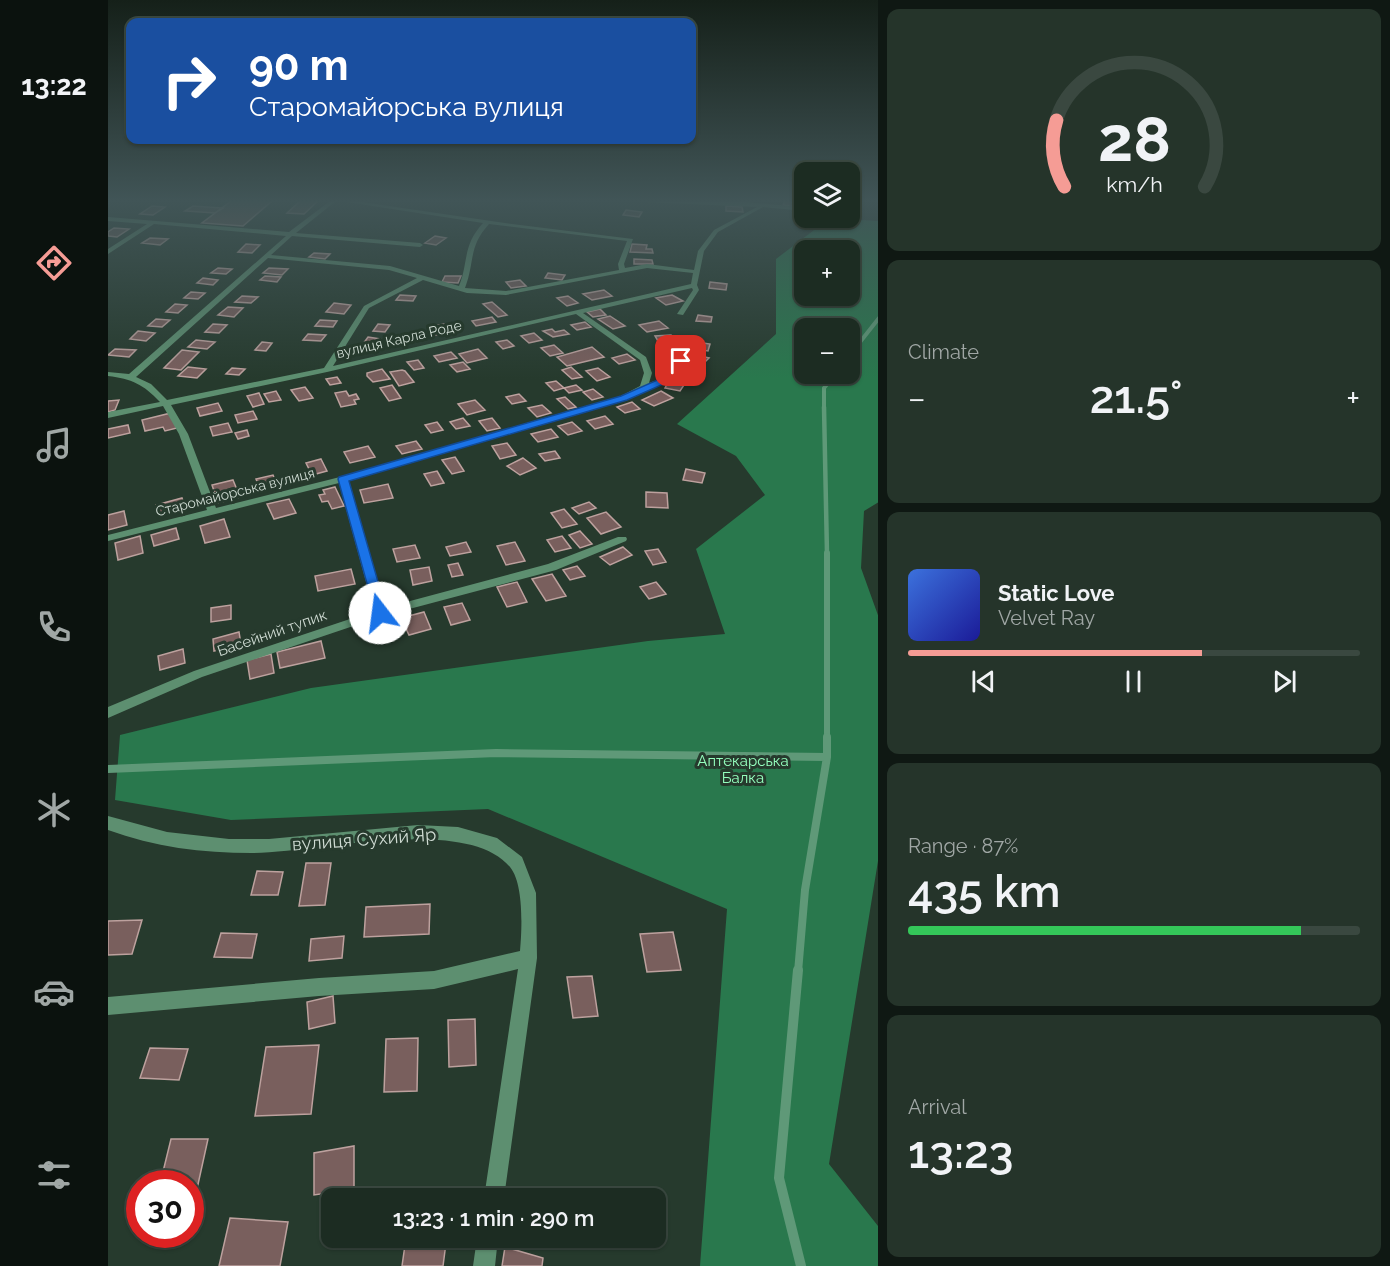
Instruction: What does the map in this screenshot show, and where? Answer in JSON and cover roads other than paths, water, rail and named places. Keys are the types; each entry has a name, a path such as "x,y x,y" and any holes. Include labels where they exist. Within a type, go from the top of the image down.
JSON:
{"street":[{"path":"131,377 261,260"},
{"path":"308,260 390,268 461,289 488,294 506,293 648,266 697,272"},
{"path":"461,289 465,281 468,260"},
{"path":"622,272 623,260"},
{"path":"681,314 696,290 694,285 700,260"},
{"path":"327,370 366,307 422,278"},
{"name":"вулиця Карла Роде","path":"108,415 327,370 577,312 669,288 694,285"},
{"path":"577,312 610,333 643,359 648,373 644,387"},
{"name":"Старомайорська вулиця","path":"108,538 343,479 624,398 644,387 663,381 681,361"},
{"path":"108,374 131,377 154,390 173,411 212,511"},
{"path":"343,479 380,613"},
{"name":"Басейний тупик","path":"108,713 198,674 380,613 552,567 622,539"},
{"name":"вулиця Сухий Яр","path":"108,823 172,840 270,846 425,830 470,835 506,852 522,870 528,891 528,958 495,1188"},
{"path":"108,1006 318,987 434,980 528,958"},
{"path":"484,1266 487,1248"}],"waterway":[{"path":"860,342 878,319"},
{"path":"824,407 824,388 827,384"},
{"path":"824,407 827,554"},
{"path":"827,554 827,757"},
{"path":"108,769 496,753 827,757"},
{"path":"798,972 805,890 827,757"},
{"path":"798,970 779,1178 801,1266"}],"park label":[{"name":"Аптекарська Балка","path":"743,770"}]}
